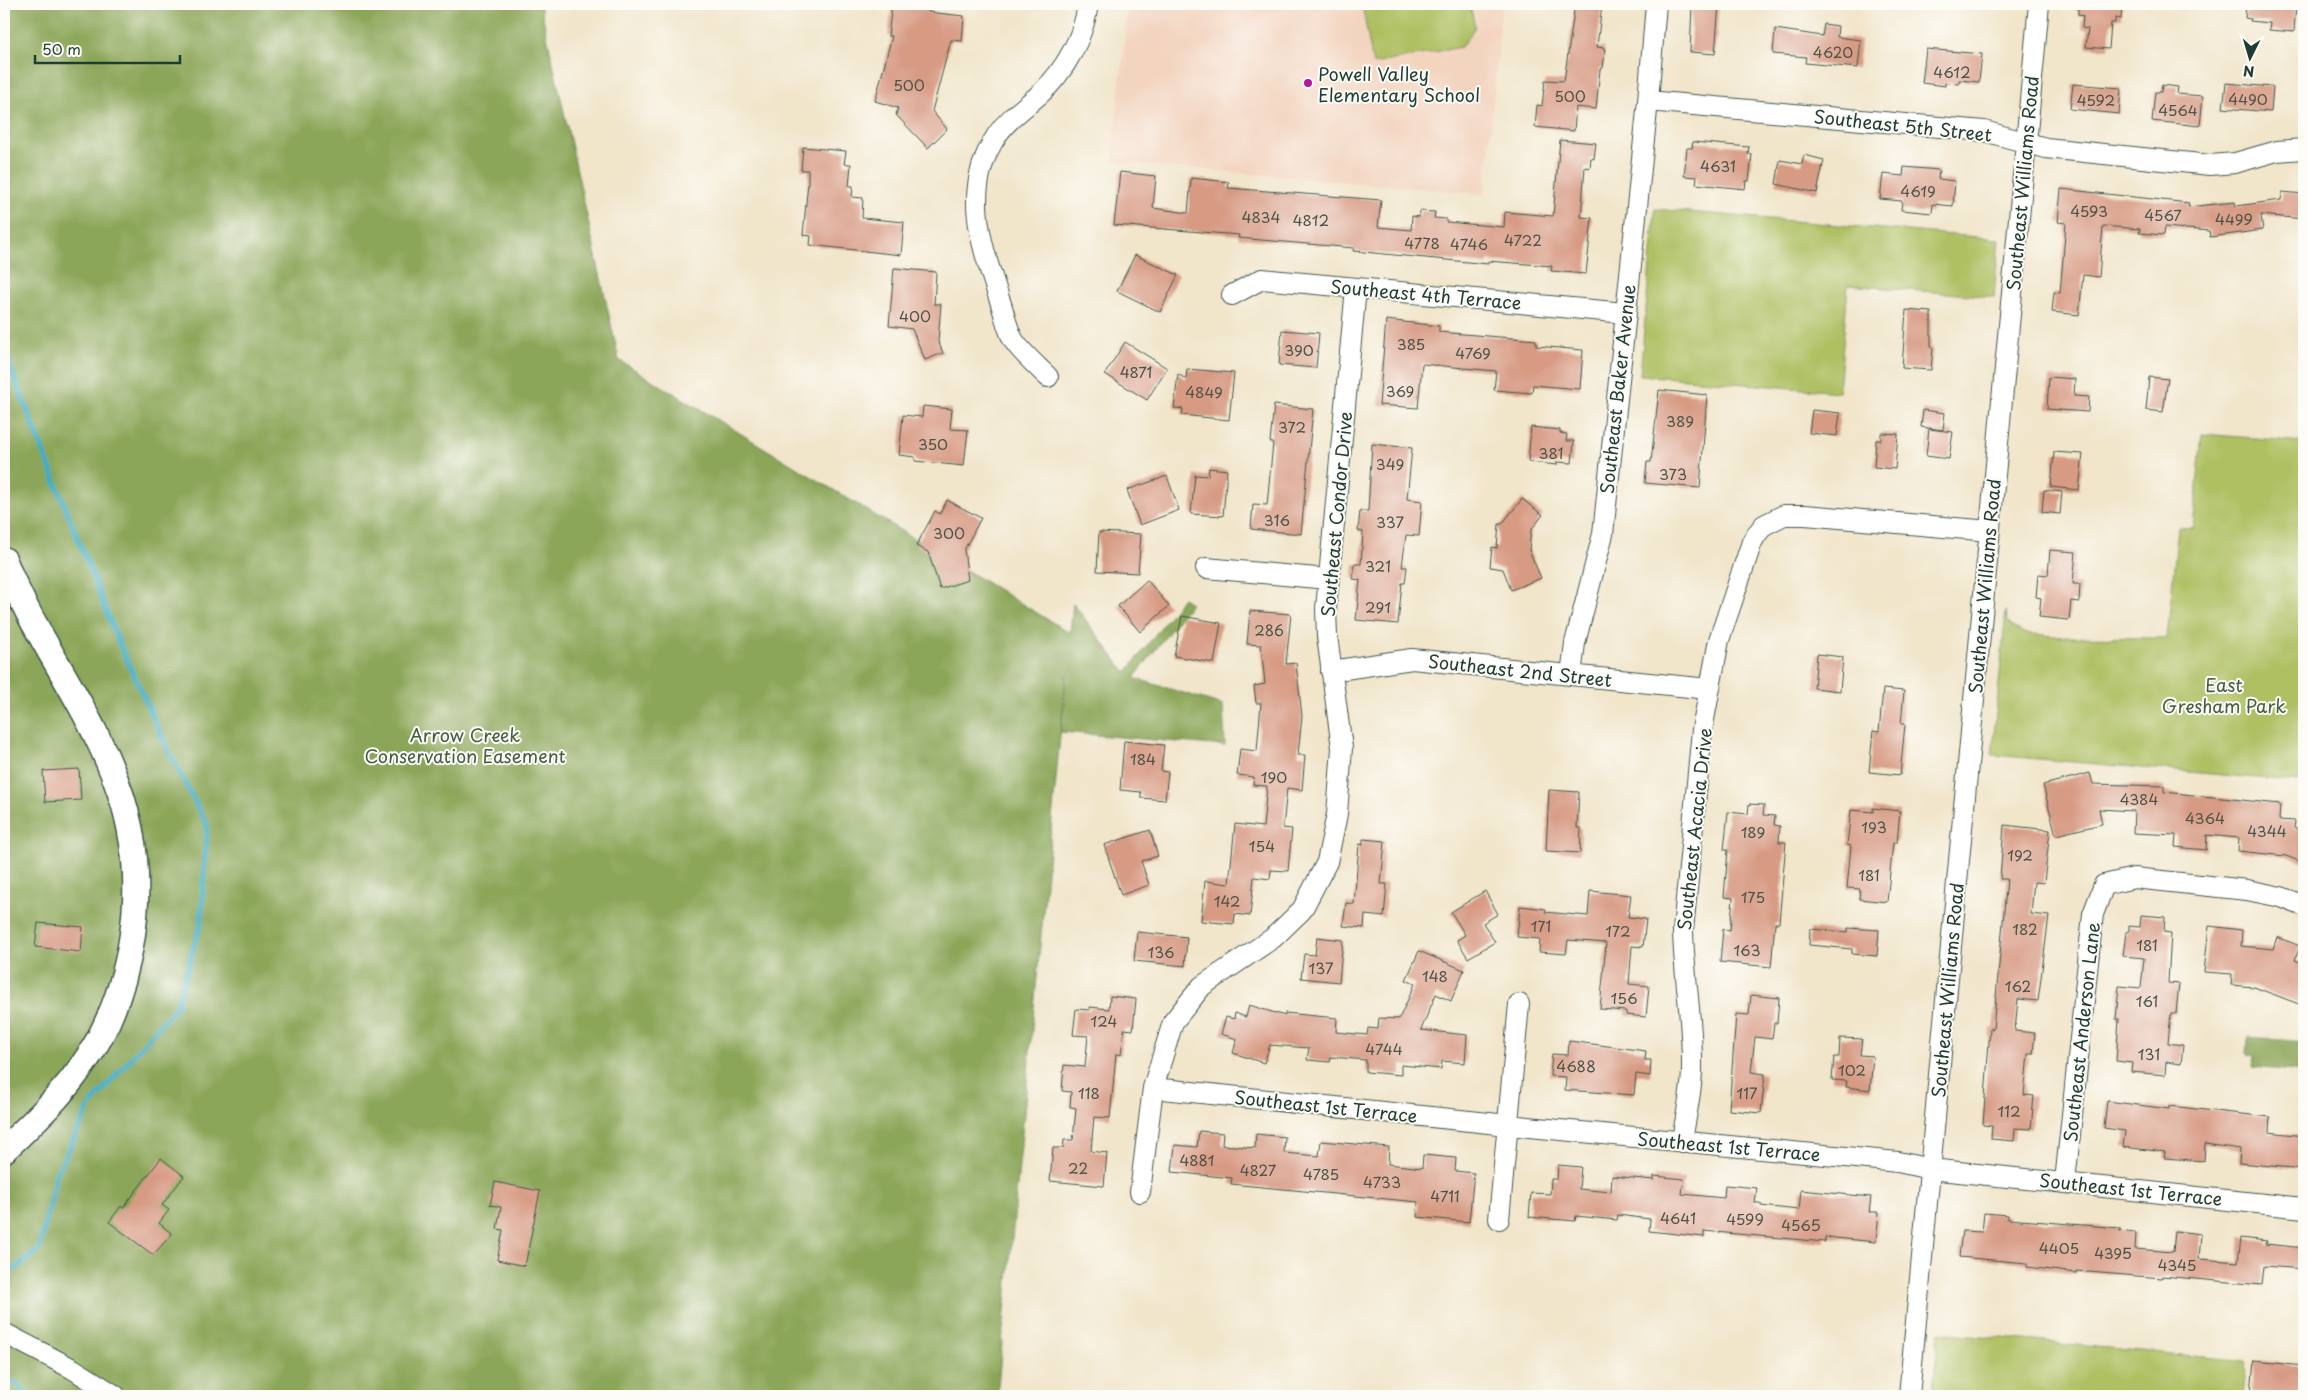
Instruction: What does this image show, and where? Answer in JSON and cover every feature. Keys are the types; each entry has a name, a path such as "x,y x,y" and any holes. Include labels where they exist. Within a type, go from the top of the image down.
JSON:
{"main road":[{"path":"4,560 27,611 82,708 108,761 130,830 134,867 135,909 131,946 123,975 99,1039 78,1072 55,1099 4,1150"}],"street":[{"path":"1048,377 1014,340 978,230 976,209 978,181 985,157 997,134 1042,92 1060,71 1076,44 1088,4"},
{"name":"Southeast Baker Avenue","path":"1571,675 1577,635 1603,534 1624,313 1648,101 1656,4"},
{"name":"Southeast Williams Road","path":"1909,1396 2039,4"},
{"name":"Southeast 5th Street","path":"1648,101 1984,131 2046,148 2210,165 2235,163 2277,151 2304,149"},
{"name":"Southeast 4th Terrace","path":"1232,295 1262,279 1624,313"},
{"name":"Southeast Condor Drive","path":"1140,1192 1153,1088 1173,1022 1202,986 1273,938 1302,910 1327,862 1337,814 1342,748 1331,671 1326,608 1356,288"},
{"name":"Southeast Acacia Drive","path":"1682,1142 1692,1071 1690,1015 1684,964 1683,931 1702,730 1719,640 1752,542 1764,525 1784,515 1805,515 1990,531"},
{"path":"1206,568 1328,579"},
{"name":"Southeast 2nd Street","path":"1331,671 1412,659 1709,689"},
{"name":"Southeast Anderson Lane","path":"2066,1182 2092,914 2104,884 2134,878 2247,890 2281,897 2304,906"},
{"path":"1499,1219 1519,1004"},
{"name":"Southeast 1st Terrace","path":"1153,1088 1508,1125 1898,1162 1930,1169 2304,1208"},
{"path":"4,1333 73,1369 116,1396"}],"shaded area":[{"name":"Powell Valley Elementary School","path":"1128,4 1502,4 1485,194 1112,162"}],"green space":[{"name":"Arrow Creek Conservation Easement","path":"4,4 540,4 619,360 1070,633 1073,603 1126,673 1183,598 1191,603 1134,678 1223,705 1225,746 1061,732 1066,674 997,1396 4,1396"},
{"path":"1362,4 1470,4 1475,27 1461,47 1373,64"},
{"path":"1655,209 1999,239 1994,297 1848,285 1839,392 1640,375"},
{"name":"East Gresham Park","path":"2202,434 2304,442 2304,782 1992,755 2006,611 2007,619 2011,626 2024,633 2063,637 2167,638 2178,527 2193,528"},
{"path":"2248,1037 2304,1042 2304,1072 2253,1067 2254,1055 2247,1054"},
{"path":"1939,1332 2246,1361 2242,1396 1932,1396"}],"building":[{"path":"892,4 929,4 928,12 964,16 962,41 951,40 932,111 947,129 928,148 896,115 898,108 875,101 892,36 888,36"},
{"path":"1575,4 1602,4 1597,47 1604,48 1605,52 1603,68 1600,69 1596,109 1576,107 1574,131 1535,127 1537,105 1542,106 1545,80 1564,81"},
{"path":"1692,4 1719,4 1715,54 1690,52"},
{"path":"2078,4 2122,4 2121,19 2115,18 2115,23 2111,23 2109,49 2086,47 2088,29 2082,28 2083,16 2078,15"},
{"path":"2246,4 2296,4 2294,32 2269,30 2270,23 2250,21 2251,19 2245,18"},
{"path":"1824,24 1838,26 1837,37 1861,40 1858,68 1805,63 1806,57 1773,54 1775,29 1822,36"},
{"path":"1926,49 1982,54 1979,82 1959,80 1959,84 1945,83 1945,86 1922,83"},
{"path":"2226,83 2273,87 2271,112 2223,108"},
{"path":"2073,84 2121,88 2119,114 2070,109"},
{"path":"2162,85 2178,87 2177,94 2203,96 2200,126 2152,121 2155,92 2161,92"},
{"path":"1560,140 1596,143 1594,159 1591,158 1590,168 1585,167 1581,217 1592,218 1586,274 1551,271 1552,266 1488,261 1488,264 1353,251 1354,248 1238,238 1239,235 1114,225 1120,172 1156,176 1153,208 1188,213 1191,178 1229,182 1228,188 1381,200 1378,227 1411,230 1412,216 1419,217 1420,211 1435,212 1434,218 1446,219 1446,222 1504,227 1505,212 1553,216"},
{"path":"1693,142 1749,147 1748,154 1752,154 1749,181 1746,181 1745,189 1696,184 1697,177 1684,176 1687,148 1692,148"},
{"path":"803,147 846,151 844,164 851,164 849,186 853,186 852,197 863,198 862,218 904,222 901,255 810,245 811,236 803,235 808,170 801,170"},
{"path":"1804,155 1824,160 1817,193 1776,184 1780,160 1802,164"},
{"path":"1904,167 1939,170 1938,179 1955,181 1953,206 1933,204 1932,213 1901,210 1902,201 1880,199 1883,174 1903,176"},
{"path":"2061,189 2189,203 2188,207 2235,202 2236,206 2281,200 2282,192 2304,194 2304,219 2261,215 2263,230 2210,237 2209,231 2165,227 2164,235 2139,233 2140,229 2103,226 2099,277 2083,275 2079,315 2052,312 2054,292 2060,293 2066,223 2058,222"},
{"path":"1135,255 1178,275 1160,312 1117,291"},
{"path":"894,268 936,272 934,304 941,304 938,341 943,353 925,360 912,329 889,326"},
{"path":"1906,310 1931,312 1931,347 1933,348 1931,370 1902,368"},
{"path":"1386,320 1439,326 1439,332 1536,340 1536,346 1583,350 1580,389 1533,385 1532,393 1494,390 1496,371 1422,364 1418,408 1379,405"},
{"path":"1282,330 1319,333 1316,368 1279,365"},
{"path":"1125,342 1167,368 1147,400 1105,374"},
{"path":"1187,369 1234,373 1229,420 1182,415 1183,409 1174,408 1178,374 1186,379"},
{"path":"2049,377 2075,379 2074,396 2089,397 2088,412 2047,409"},
{"path":"2149,377 2168,379 2163,412 2146,410"},
{"path":"1659,390 1707,395 1700,488 1645,483 1647,462 1651,462"},
{"path":"1274,405 1313,409 1301,534 1251,529 1253,504 1267,505 1273,443 1270,442"},
{"path":"923,406 952,409 950,429 968,430 964,466 915,461 915,457 899,455 903,415 922,417"},
{"path":"1812,410 1840,413 1837,436 1809,433"},
{"path":"1923,410 1945,413 1943,430 1921,427"},
{"path":"1531,427 1560,430 1560,433 1567,434 1566,441 1574,441 1572,463 1557,462 1557,465 1528,462"},
{"path":"1929,429 1953,432 1949,459 1926,456"},
{"path":"1881,433 1898,434 1895,469 1874,467 1876,440 1881,440"},
{"path":"1372,444 1412,448 1407,499 1422,501 1419,536 1406,535 1402,567 1407,567 1405,583 1402,583 1398,624 1356,620 1360,580 1353,579 1354,564 1361,564 1363,532 1358,531 1360,511 1368,511"},
{"path":"2054,452 2083,454 2079,490 2051,487"},
{"path":"1209,468 1227,470 1223,516 1191,514 1195,475 1208,476"},
{"path":"1167,476 1179,510 1140,525 1127,490"},
{"path":"2044,490 2062,492 2060,514 2042,512"},
{"path":"1522,499 1543,515 1531,530 1529,550 1541,578 1511,590 1503,569 1490,567 1492,547 1497,548 1499,524 1502,524"},
{"path":"947,500 981,518 964,550 968,580 940,589 928,552 916,546 935,511 940,514"},
{"path":"1099,532 1141,534 1138,573 1097,571"},
{"path":"2050,550 2076,552 2073,584 2080,584 2079,602 2071,601 2069,620 2039,617 2041,598 2036,597 2038,574 2048,575"},
{"path":"1147,580 1169,606 1140,632 1118,606"},
{"path":"1250,611 1291,614 1286,664 1296,663 1302,716 1298,755 1305,755 1302,790 1287,788 1283,828 1292,829 1288,871 1271,870 1270,879 1254,877 1250,916 1235,914 1234,924 1201,921 1205,881 1229,884 1235,824 1263,827 1267,786 1253,785 1254,777 1237,775 1240,749 1257,751 1261,703 1256,703 1254,686 1265,684 1261,645 1247,644"},
{"path":"1182,616 1221,623 1214,663 1174,656"},
{"path":"1817,654 1843,657 1840,691 1814,688"},
{"path":"1883,689 1904,691 1901,724 1905,724 1900,775 1869,772 1873,731 1879,732"},
{"path":"1124,741 1164,745 1161,771 1168,772 1165,800 1141,798 1141,792 1120,790"},
{"path":"79,769 81,800 45,802 43,771"},
{"path":"2090,773 2093,784 2164,786 2164,792 2280,804 2279,820 2295,821 2294,828 2304,832 2304,863 2286,856 2238,851 2239,838 2207,835 2206,850 2175,847 2176,835 2133,833 2134,811 2099,809 2102,824 2056,835 2043,785"},
{"path":"1549,790 1579,792 1577,828 1581,828 1580,853 1546,851"},
{"path":"1749,804 1764,805 1763,815 1775,816 1774,825 1780,826 1779,842 1786,842 1779,923 1775,923 1771,967 1720,962 1723,929 1730,930 1733,898 1724,897 1728,850 1724,850 1728,812 1748,814"},
{"path":"1873,808 1900,811 1897,843 1893,843 1887,902 1859,899 1860,889 1847,888 1851,846 1847,845 1851,810 1873,812"},
{"path":"2004,825 2050,830 2044,883 2034,882 2031,914 2049,916 2038,1001 2018,999 2015,1031 2035,1033 2033,1054 2028,1054 2024,1095 2034,1096 2031,1129 2015,1128 2014,1141 1991,1139 1992,1126 1983,1125 1990,1028 1993,1029 2007,879 2000,879"},
{"path":"1150,830 1158,856 1141,861 1149,885 1121,895 1104,845"},
{"path":"1363,839 1385,841 1381,884 1387,884 1384,917 1365,915 1364,928 1343,926 1346,903 1354,904 1359,844 1363,845"},
{"path":"1485,891 1498,914 1483,923 1495,942 1468,958 1457,940 1465,935 1451,912"},
{"path":"1590,891 1631,895 1628,917 1646,919 1643,947 1632,946 1629,984 1649,986 1646,1017 1626,1015 1626,1011 1600,1009 1606,943 1568,940 1566,954 1539,952 1540,939 1517,937 1520,906 1546,909 1545,912 1588,916"},
{"path":"2141,915 2165,917 2164,932 2171,933 2168,983 2179,984 2176,1013 2171,1013 2168,1043 2183,1045 2181,1064 2166,1062 2165,1075 2131,1072 2132,1063 2116,1061 2119,1019 2116,1019 2119,986 2141,988 2144,958 2123,956 2126,932 2129,931 2129,926 2140,927"},
{"path":"38,923 83,927 81,952 35,947"},
{"path":"2209,926 2242,930 2241,946 2273,949 2277,937 2300,946 2295,960 2304,964 2304,1006 2254,987 2231,985 2232,974 2204,972"},
{"path":"1848,928 1879,930 1877,956 1852,954 1852,949 1809,945 1810,929 1848,932"},
{"path":"1137,932 1187,937 1185,966 1134,961"},
{"path":"1317,937 1343,940 1339,982 1301,978 1304,954 1315,955"},
{"path":"1419,951 1464,970 1451,1001 1436,994 1421,1030 1467,1035 1465,1063 1442,1061 1441,1069 1401,1065 1401,1075 1366,1072 1366,1060 1331,1057 1330,1062 1307,1060 1309,1048 1270,1045 1264,1063 1233,1053 1237,1039 1221,1034 1226,1017 1234,1019 1235,1013 1246,1017 1249,1005 1285,1016 1285,1013 1337,1018 1336,1032 1367,1035 1368,1028 1378,1029 1379,1018 1399,1019 1415,984 1406,980"},
{"path":"1751,995 1779,998 1777,1023 1774,1023 1772,1039 1755,1037 1751,1072 1765,1074 1761,1113 1729,1110 1736,1014 1749,1015"},
{"path":"1110,996 1136,999 1133,1030 1124,1029 1121,1055 1116,1054 1110,1118 1094,1117 1091,1151 1107,1153 1104,1186 1050,1181 1053,1148 1063,1148 1064,1140 1073,1140 1076,1108 1070,1107 1071,1092 1062,1091 1064,1065 1085,1067 1088,1036 1073,1035 1076,1009 1090,1010 1090,1007 1109,1009"},
{"path":"1840,1038 1862,1039 1860,1055 1873,1056 1870,1090 1846,1087 1847,1081 1832,1080 1834,1057 1839,1057"},
{"path":"1569,1041 1646,1051 1645,1060 1651,1060 1650,1076 1636,1074 1634,1095 1565,1090 1566,1077 1550,1076 1552,1054 1568,1055"},
{"path":"2107,1101 2169,1109 2169,1106 2270,1117 2269,1132 2304,1136 2304,1169 2239,1163 2240,1149 2205,1144 2204,1161 2164,1158 2165,1152 2123,1147 2125,1131 2104,1128"},
{"path":"1199,1131 1223,1133 1222,1145 1255,1148 1256,1134 1285,1137 1284,1153 1319,1156 1321,1141 1389,1147 1388,1164 1422,1168 1423,1155 1456,1158 1455,1171 1474,1173 1469,1222 1417,1217 1418,1202 1231,1184 1232,1178 1172,1172 1175,1145 1197,1147"},
{"path":"161,1158 184,1176 162,1205 169,1210 159,1223 172,1234 153,1255 109,1222 121,1206 123,1208"},
{"path":"1558,1165 1581,1167 1579,1189 1611,1192 1612,1176 1654,1180 1654,1176 1684,1179 1682,1194 1724,1198 1725,1185 1757,1188 1755,1203 1761,1203 1761,1206 1799,1210 1801,1190 1871,1197 1869,1212 1879,1212 1876,1242 1825,1237 1825,1242 1704,1231 1704,1237 1649,1231 1650,1219 1618,1215 1617,1220 1576,1216 1575,1221 1529,1217 1531,1193 1550,1194 1551,1179 1557,1179"},
{"path":"495,1182 540,1191 525,1266 497,1260 503,1230 497,1229 501,1207 490,1205"},
{"path":"1984,1213 2008,1215 2008,1219 2120,1228 2120,1231 2136,1233 2135,1249 2173,1252 2175,1231 2201,1234 2199,1259 2238,1262 2241,1238 2267,1241 2266,1244 2304,1248 2304,1269 2264,1266 2262,1285 2162,1276 2162,1278 2076,1271 2076,1273 2027,1267 2027,1263 1959,1257 1962,1231 1982,1232"},
{"path":"2254,1361 2304,1366 2302,1396 2251,1392"}],"waterway":[{"path":"4,338 6,356 118,641 169,752 207,825 201,923 176,1007 91,1104 56,1175 39,1250 4,1275"},
{"path":"4,1377 17,1384 27,1396"}],"place":[{"name":"Powell Valley Elementary School","path":"1308,83"}]}
